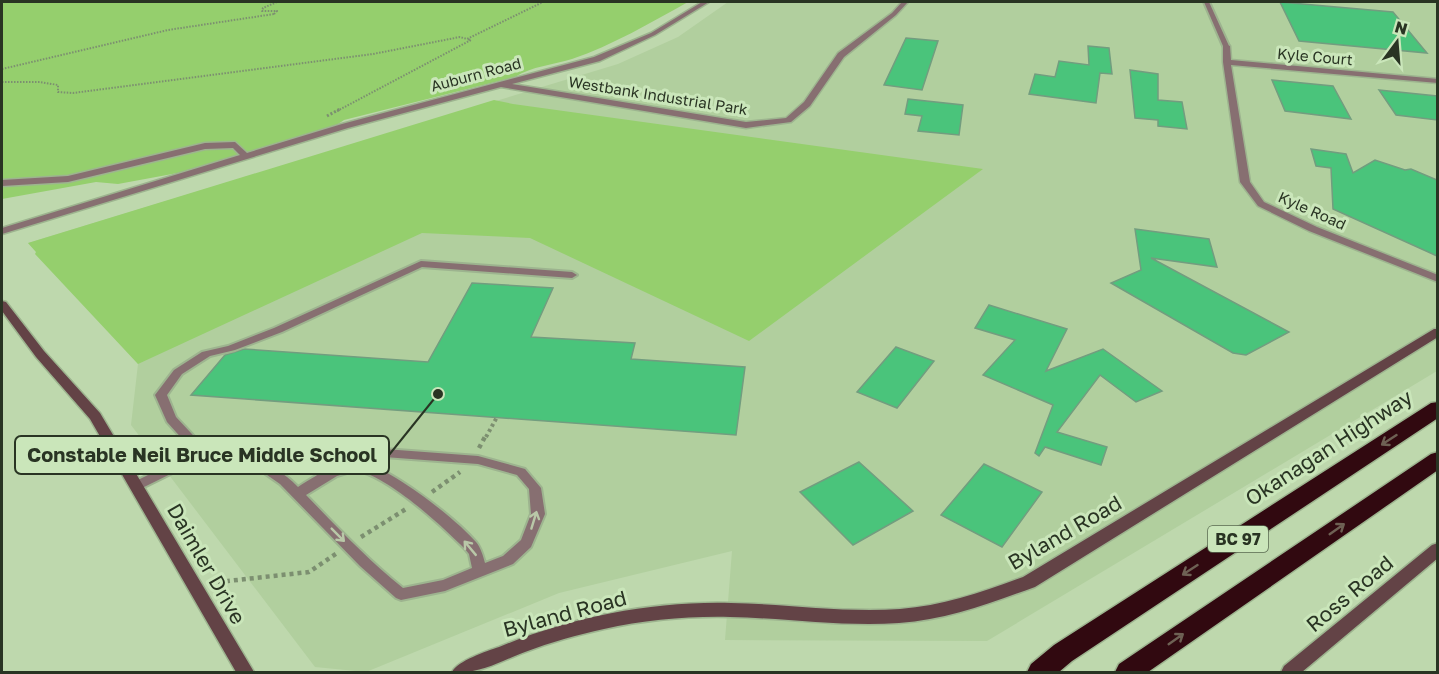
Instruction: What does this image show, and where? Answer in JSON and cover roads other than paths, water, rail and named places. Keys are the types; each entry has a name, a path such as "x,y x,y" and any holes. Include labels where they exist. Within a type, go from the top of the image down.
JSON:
{"highway":[{"name":"Okanagan Highway","path":"1040,672 1063,653 1437,408"},
{"name":"BC 97","path":"1128,672 1437,459"}],"street":[{"name":"Auburn Road","path":"2,231 245,156 597,59 653,34 706,2"},
{"name":"Westbank Industrial Park","path":"499,85 746,125 788,120 807,104 841,55 894,14 905,2"},
{"name":"Kyle Road","path":"1226,46 1245,182 1261,204 1313,229 1437,279"},
{"name":"Kyle Court","path":"1227,62 1437,81"},
{"path":"2,183 68,178 205,146 235,145 245,156"},
{"name":"Daimler Drive","path":"2,304 40,354 95,416 245,672"},
{"name":"Byland Road","path":"461,672 532,640 628,616 702,610 884,616 927,613 967,605 1029,582 1437,332"},
{"name":"Ross Road","path":"1290,672 1437,549"}],"lane":[{"path":"1206,2 1226,46"},
{"path":"136,486 202,453 238,442 472,460 521,472 535,488 538,514 526,543 508,560 445,585 401,594 382,580 282,478 259,464 202,453 171,419 161,395 178,372 206,354 231,348 279,330 421,264 572,275"},
{"path":"297,494 336,472 356,466 371,469 418,502 471,546 477,557 480,571"}],"place":[{"name":"Constable Neil Bruce Middle School","path":"438,394"}]}
